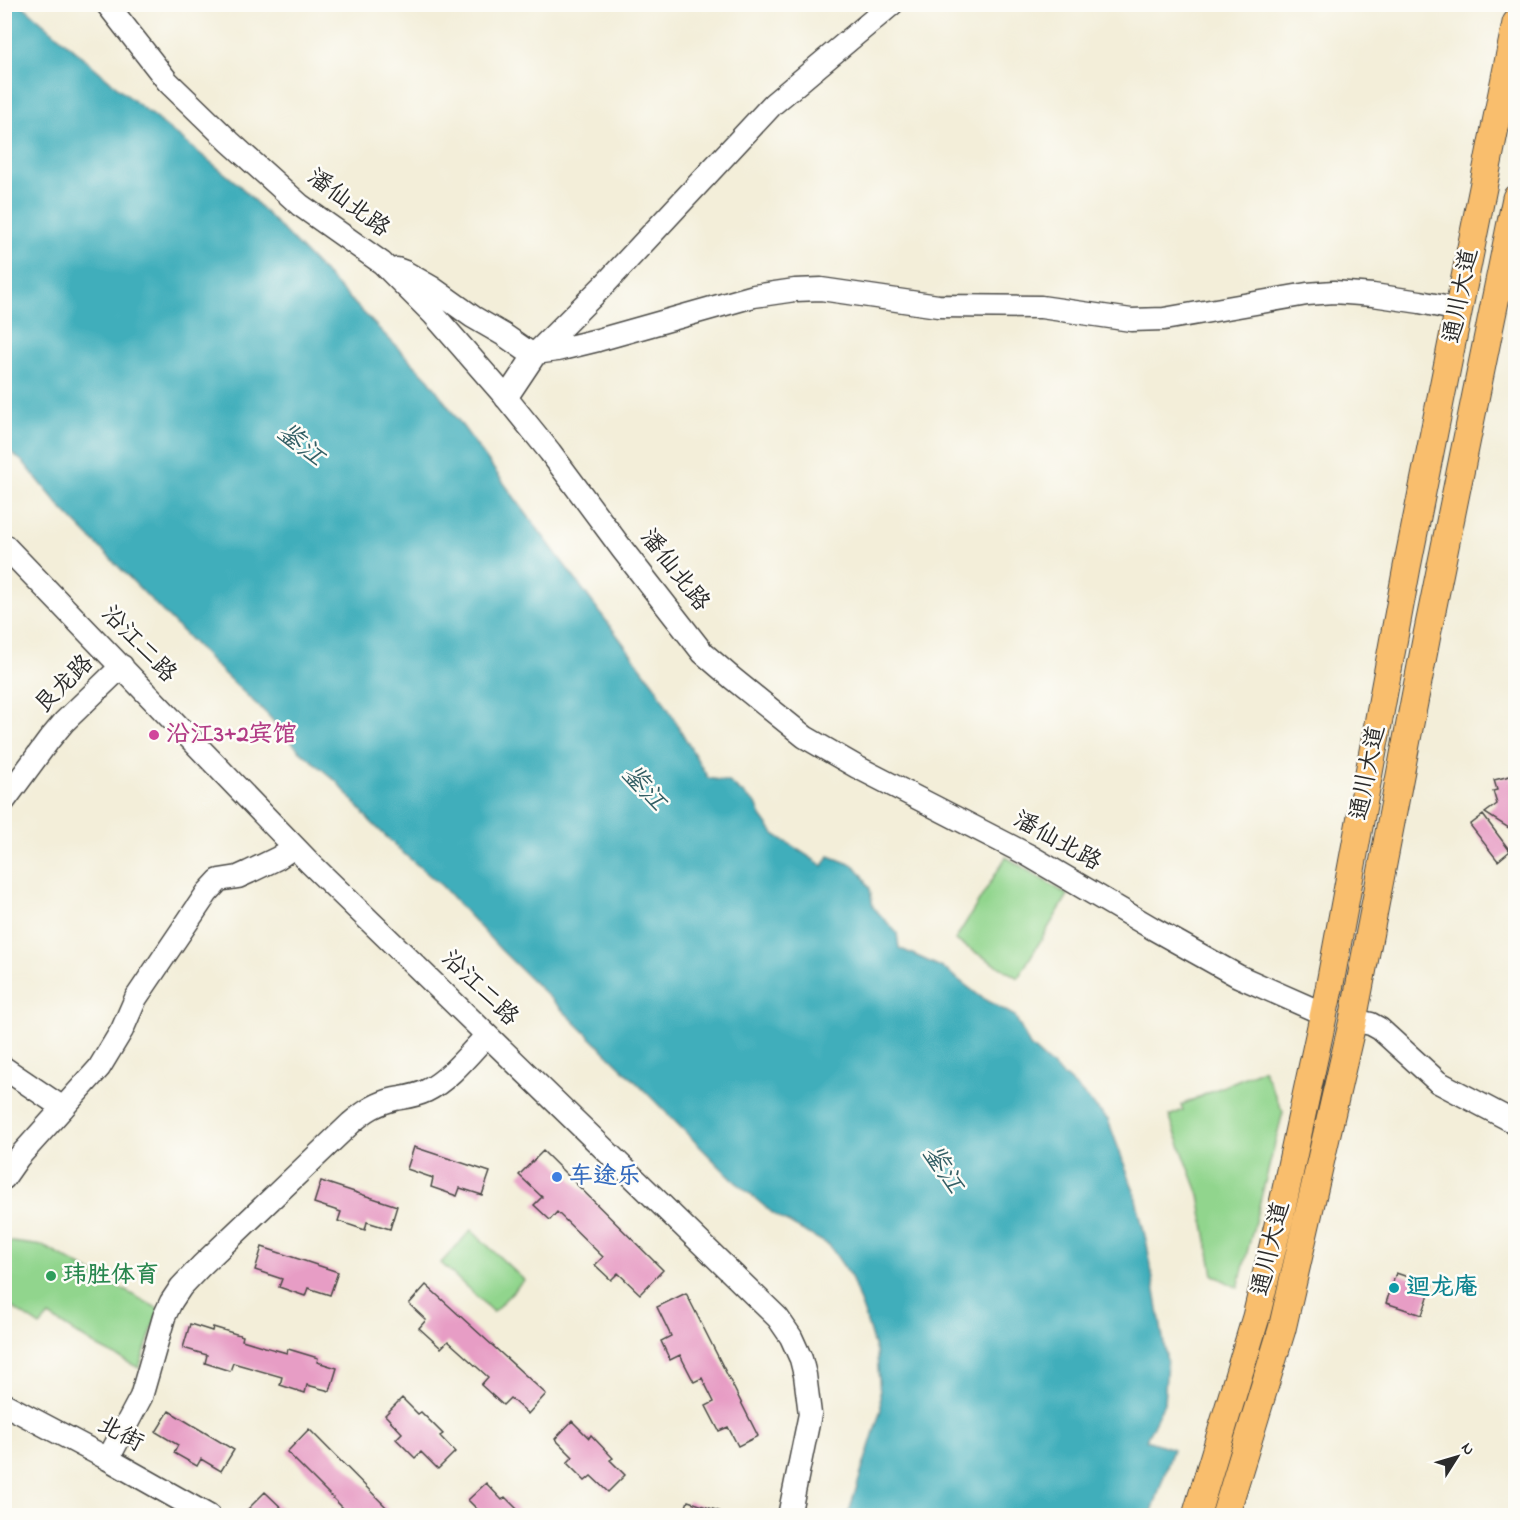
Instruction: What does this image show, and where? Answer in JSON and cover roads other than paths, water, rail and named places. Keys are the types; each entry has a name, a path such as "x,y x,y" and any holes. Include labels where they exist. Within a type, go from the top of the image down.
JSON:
{"main road":[{"name":"通川大道","path":"1196,1515 1256,1317 1324,1014 1405,578 1515,23"},
{"name":"通川大道","path":"1225,1515 1282,1329 1353,1020 1426,635 1515,198"}],"street":[{"name":"潘仙北路","path":"107,4 168,82 223,135 300,205 382,263 434,315 550,452 703,653 732,678 805,737 857,767 1028,855 1238,976 1324,1014"},
{"path":"506,398 536,353 606,283 773,104 892,4"},
{"path":"382,263 405,272 431,287 527,351 536,353 598,340 754,297 821,289 938,306 1041,307 1131,320 1164,319 1307,294 1334,292 1382,296 1459,310"},
{"name":"沿江二路","path":"4,545 294,847 778,1318 791,1337 801,1359 810,1414 789,1515"},
{"name":"艮龙路","path":"4,801 64,722 122,666"},
{"path":"4,1178 18,1158 99,1068 122,1030 136,998 214,884 219,880 238,877 265,865 294,847"},
{"path":"1353,1020 1380,1029 1438,1082 1515,1123"},
{"path":"108,1459 141,1396 164,1317 182,1287 201,1266 351,1123 373,1106 428,1091 443,1081 488,1035"},
{"path":"4,1068 63,1107"},
{"name":"北街","path":"4,1404 209,1515"}],"water":[{"name":"鉴江","path":"4,5 22,5 123,92 238,184 429,380 655,686 708,778 729,782 756,804 761,816 774,834 823,866 829,856 855,866 870,889 873,907 897,933 899,948 943,968 981,997 1015,1016 1030,1046 1078,1089 1108,1120 1134,1191 1147,1244 1167,1362 1164,1403 1146,1440 1173,1449 1151,1515 848,1515 881,1409 877,1355 864,1313 851,1277 829,1245 776,1216 732,1179 500,949 442,886 371,822 337,782 298,749 267,714 222,672 62,509 24,463 5,447"}],"place":[{"name":"沿江3+2宾馆","path":"154,735"},
{"name":"车途乐","path":"557,1177"},
{"name":"玮胜体育","path":"51,1276"},
{"name":"迴龙庵","path":"1394,1288"}]}
